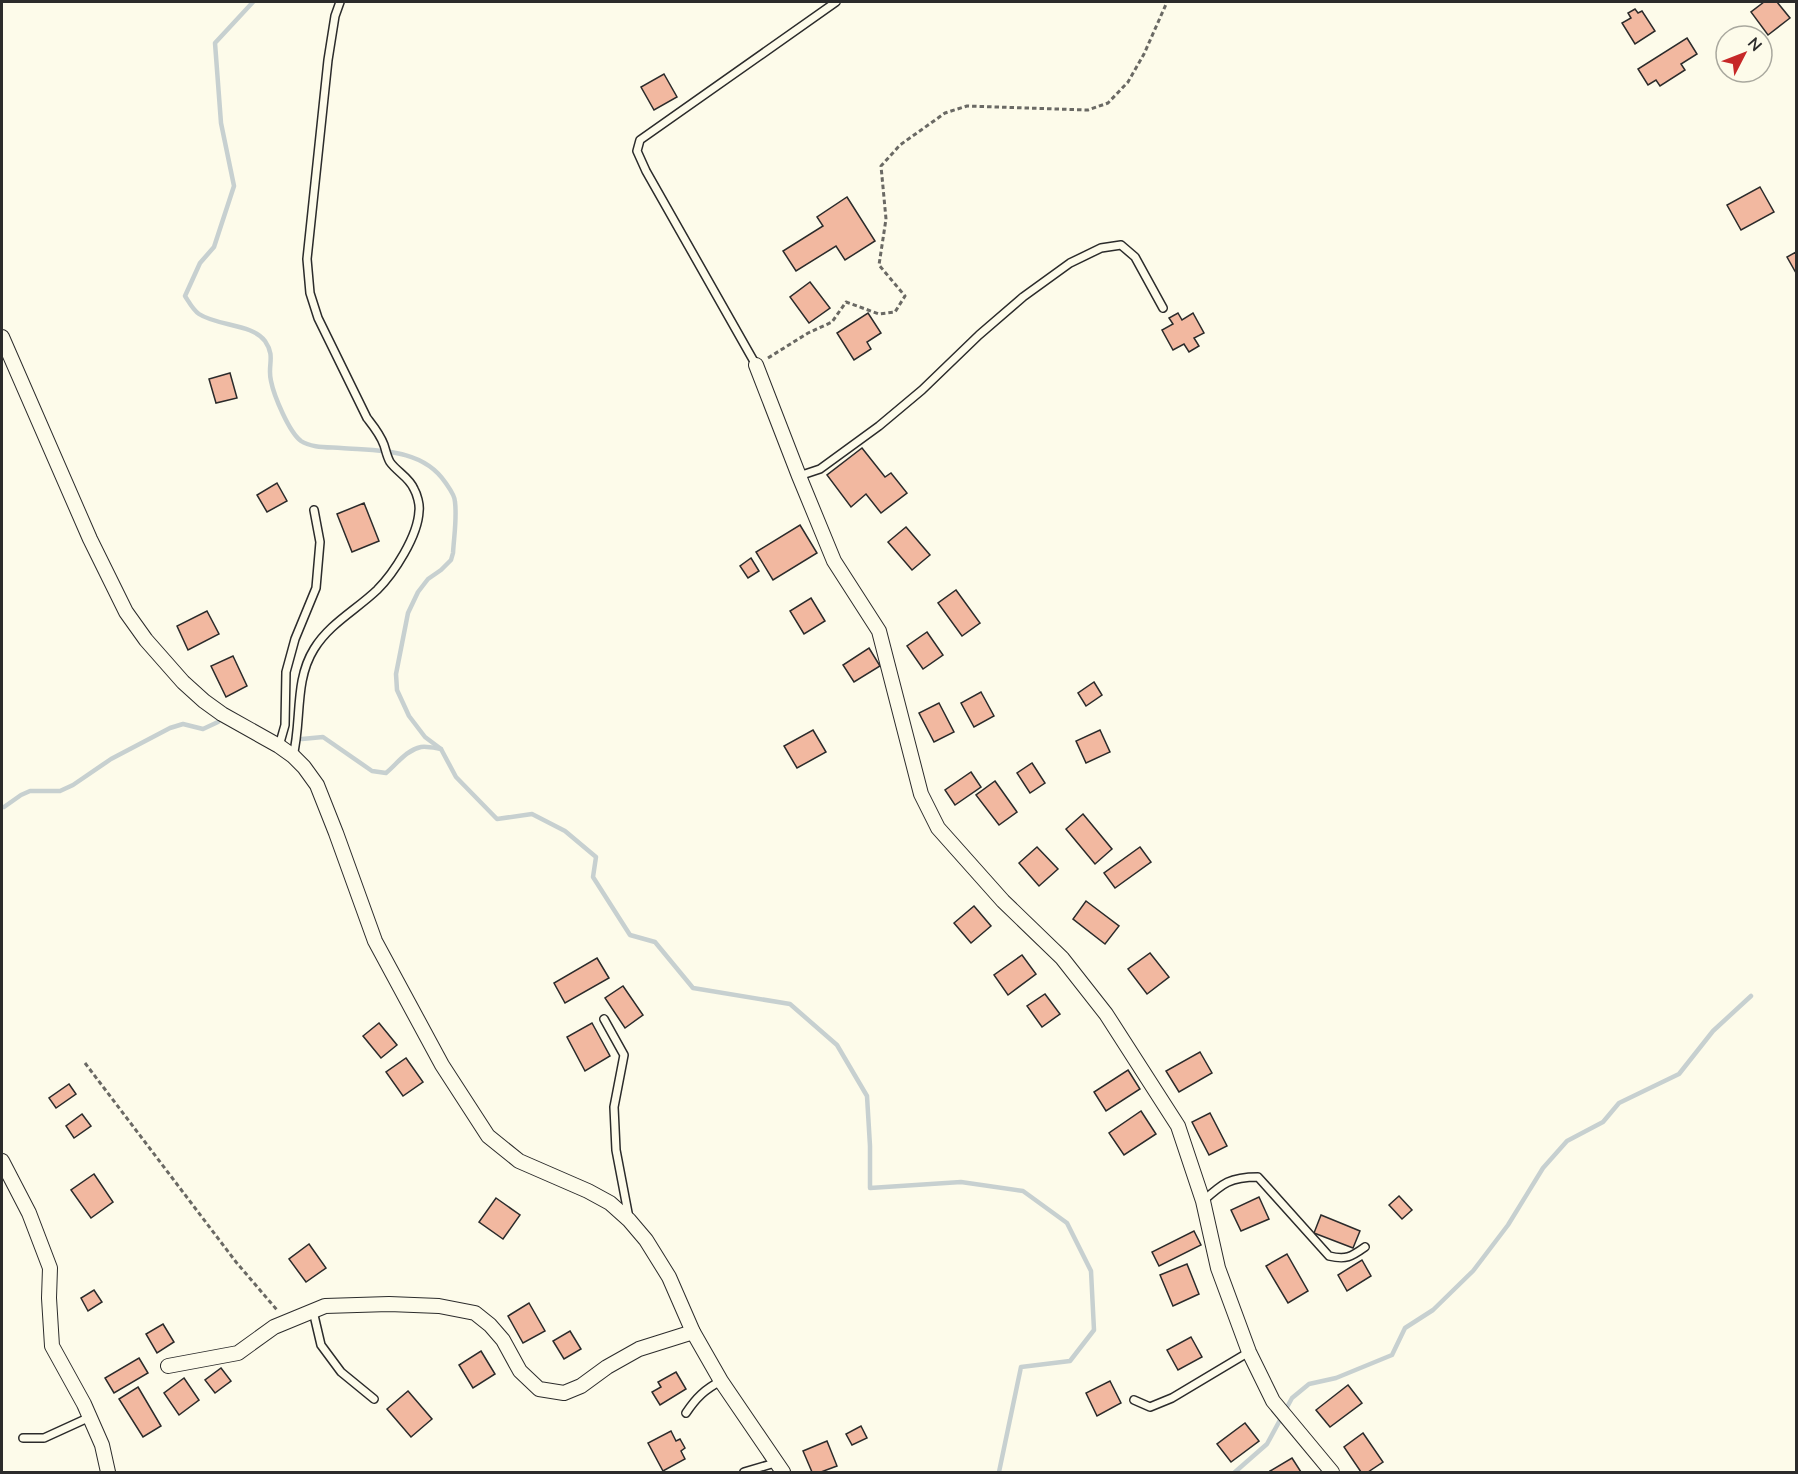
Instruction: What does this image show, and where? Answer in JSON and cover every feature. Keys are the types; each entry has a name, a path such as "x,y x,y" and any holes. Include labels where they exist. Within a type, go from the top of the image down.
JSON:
{"street":[{"path":"2,337 90,539 126,612 146,640 183,682 204,701 293,756 304,767 317,785 375,941 441,1065 488,1136 519,1161 588,1191 610,1203 629,1220 646,1240 669,1277 693,1332 721,1381 779,1468"},
{"path":"756,365 834,561 879,631 921,794 938,828 1003,901 1062,958 1106,1014 1178,1126 1203,1201 1218,1268 1249,1352 1276,1405 1332,1473"},
{"path":"2,1161 29,1213 50,1268 52,1346 90,1417 102,1445 108,1473"},
{"path":"168,1366 238,1353 274,1327 325,1306 389,1304 439,1306 475,1313 490,1325 502,1340 520,1371 539,1389 564,1393 581,1386 607,1367 639,1349 693,1332"}],"lane":[{"path":"293,756 303,678 313,650 336,623 377,590 394,568 413,536 420,510 414,489 403,473 392,465 378,431 367,418 318,318 310,293 308,259 317,160 330,49 335,16 340,2"},
{"path":"756,365 646,171 637,151 640,140 836,2"},
{"path":"799,476 820,469 879,426 922,390 1023,297 1070,262 1101,248 1121,245 1135,257 1163,308"},
{"path":"279,747 285,725 286,672 295,639 316,588 320,542 314,510"},
{"path":"604,1018 624,1055 614,1107 616,1150 629,1220"},
{"path":"1203,1201 1221,1185 1239,1177 1258,1178 1329,1256 1342,1260 1365,1247"},
{"path":"313,1311 321,1345 340,1372 374,1399"},
{"path":"1134,1400 1150,1407 1172,1398 1249,1352"},
{"path":"686,1413 696,1397 721,1381"},
{"path":"23,1437 44,1438 90,1417"},
{"path":"744,1473 779,1468"}],"path":[{"path":"756,365 831,321 846,302 879,314 895,312 905,296 879,265 886,219 881,166 900,145 945,113 967,106 1088,110 1108,102 1128,82 1144,54 1167,2"},
{"path":"85,1063 236,1262 288,1321"}],"building":[{"path":"1764,2 1777,2 1790,18 1774,30 1774,24 1760,24 1751,12"},
{"path":"1635,9 1638,13 1642,11 1655,31 1635,44 1622,23 1631,18 1628,13"},
{"path":"1687,38 1697,54 1681,64 1685,70 1660,86 1656,80 1648,85 1638,69"},
{"path":"664,74 677,97 654,110 641,87"},
{"path":"1760,187 1774,212 1741,230 1727,205"},
{"path":"847,197 875,241 845,260 836,246 796,271 783,251 823,226 817,217"},
{"path":"1796,252 1796,273 1787,257"},
{"path":"810,282 830,308 809,323 790,297"},
{"path":"868,313 881,333 867,342 871,349 854,360 837,333"},
{"path":"1178,313 1182,320 1193,313 1204,333 1194,338 1199,346 1189,352 1184,344 1173,350 1162,330 1173,324 1169,318"},
{"path":"230,373 237,398 216,403 209,379"},
{"path":"862,448 885,477 891,473 907,493 881,513 866,494 851,507 827,475"},
{"path":"277,483 287,501 267,512 257,495"},
{"path":"364,503 379,541 352,552 337,514"},
{"path":"800,525 817,553 773,580 756,552"},
{"path":"906,527 930,555 912,570 888,542"},
{"path":"751,558 759,571 748,578 740,566"},
{"path":"956,590 980,623 962,636 938,603"},
{"path":"811,598 825,621 804,634 790,611"},
{"path":"207,611 219,634 188,650 177,626"},
{"path":"927,632 943,655 923,669 907,646"},
{"path":"869,648 880,666 854,682 843,665"},
{"path":"233,656 247,686 226,697 211,666"},
{"path":"1094,682 1102,695 1086,706 1078,693"},
{"path":"981,692 994,716 974,727 961,703"},
{"path":"939,703 954,732 934,742 919,713"},
{"path":"813,730 826,752 797,768 784,746"},
{"path":"1100,730 1110,752 1086,763 1076,741"},
{"path":"1032,763 1045,783 1030,793 1017,773"},
{"path":"971,772 981,787 955,805 945,790"},
{"path":"995,781 1017,812 999,825 976,795"},
{"path":"1083,814 1112,849 1095,864 1066,829"},
{"path":"1037,847 1058,869 1039,886 1019,863"},
{"path":"1140,847 1151,862 1115,888 1104,873"},
{"path":"1086,901 1119,926 1105,944 1073,919"},
{"path":"974,906 991,926 971,943 954,923"},
{"path":"1150,953 1169,977 1147,994 1128,969"},
{"path":"1022,955 1036,974 1008,995 994,975"},
{"path":"597,958 609,978 565,1003 554,983"},
{"path":"623,986 643,1015 625,1028 605,998"},
{"path":"1045,994 1060,1014 1042,1027 1027,1006"},
{"path":"379,1023 397,1045 381,1058 363,1036"},
{"path":"592,1023 610,1056 585,1071 567,1037"},
{"path":"1200,1052 1212,1073 1179,1092 1166,1071"},
{"path":"406,1058 423,1082 403,1096 386,1072"},
{"path":"1128,1070 1140,1089 1106,1111 1094,1092"},
{"path":"69,1084 76,1094 56,1108 49,1098"},
{"path":"1141,1111 1156,1134 1124,1155 1109,1133"},
{"path":"1210,1113 1227,1146 1209,1155 1192,1122"},
{"path":"82,1114 91,1126 74,1138 66,1126"},
{"path":"94,1174 113,1202 91,1218 71,1190"},
{"path":"1399,1196 1412,1210 1402,1219 1389,1205"},
{"path":"1259,1197 1269,1219 1241,1231 1231,1210"},
{"path":"496,1198 520,1215 503,1239 479,1222"},
{"path":"1321,1215 1360,1231 1353,1248 1314,1233"},
{"path":"1194,1231 1201,1245 1159,1266 1152,1252"},
{"path":"309,1244 326,1268 306,1282 289,1259"},
{"path":"1287,1254 1308,1291 1288,1303 1266,1266"},
{"path":"1362,1260 1371,1276 1347,1291 1338,1275"},
{"path":"1187,1264 1199,1294 1173,1306 1160,1275"},
{"path":"94,1290 102,1302 88,1311 81,1298"},
{"path":"529,1303 545,1331 523,1343 508,1316"},
{"path":"163,1324 174,1342 157,1353 146,1334"},
{"path":"570,1331 581,1349 564,1359 553,1341"},
{"path":"1191,1337 1202,1357 1178,1370 1167,1350"},
{"path":"481,1351 495,1374 473,1388 459,1365"},
{"path":"139,1358 148,1373 114,1393 105,1378"},
{"path":"221,1368 231,1381 215,1393 205,1380"},
{"path":"676,1372 686,1389 660,1405 652,1392 661,1387 658,1382"},
{"path":"184,1378 199,1400 179,1415 164,1393"},
{"path":"1110,1381 1121,1403 1097,1416 1086,1393"},
{"path":"1348,1385 1362,1403 1330,1427 1316,1410"},
{"path":"138,1387 161,1426 143,1437 119,1399"},
{"path":"408,1391 432,1419 411,1437 387,1409"},
{"path":"1245,1423 1259,1441 1231,1462 1217,1444"},
{"path":"861,1426 867,1438 852,1445 846,1434"},
{"path":"671,1431 676,1441 680,1439 685,1448 681,1451 685,1459 663,1471 648,1443"},
{"path":"1363,1433 1383,1462 1368,1472 1361,1472 1344,1447"},
{"path":"827,1441 837,1466 821,1472 812,1472 803,1451"},
{"path":"1292,1458 1301,1472 1270,1471"}],"waterway":[{"path":"253,2 215,43 221,123 234,186 214,247 200,263 185,296 199,314 252,331 265,341 271,356 270,375 275,395 287,422 301,441 315,446 384,451 412,457 435,471 452,492 456,515 451,560 428,579 418,592 408,613 396,674 397,690 409,716 425,737 441,749 456,777 497,819 532,814 565,831 596,857 593,877 630,935 655,942 693,988 790,1004 837,1045 867,1096 870,1188 961,1182 1023,1191 1067,1223 1091,1271 1094,1330 1070,1361 1021,1367 999,1472"},
{"path":"4,807 30,791 60,791 73,785 111,759 170,728 183,724 203,729 218,722"},
{"path":"302,739 323,737 372,771 386,773 406,754 416,749 421,747 441,749"},
{"path":"1235,1472 1267,1444 1292,1398 1309,1384 1336,1378 1392,1355 1405,1328 1433,1310 1473,1271 1508,1225 1543,1168 1567,1141 1603,1122 1619,1103 1679,1074 1713,1031 1751,996"}]}
